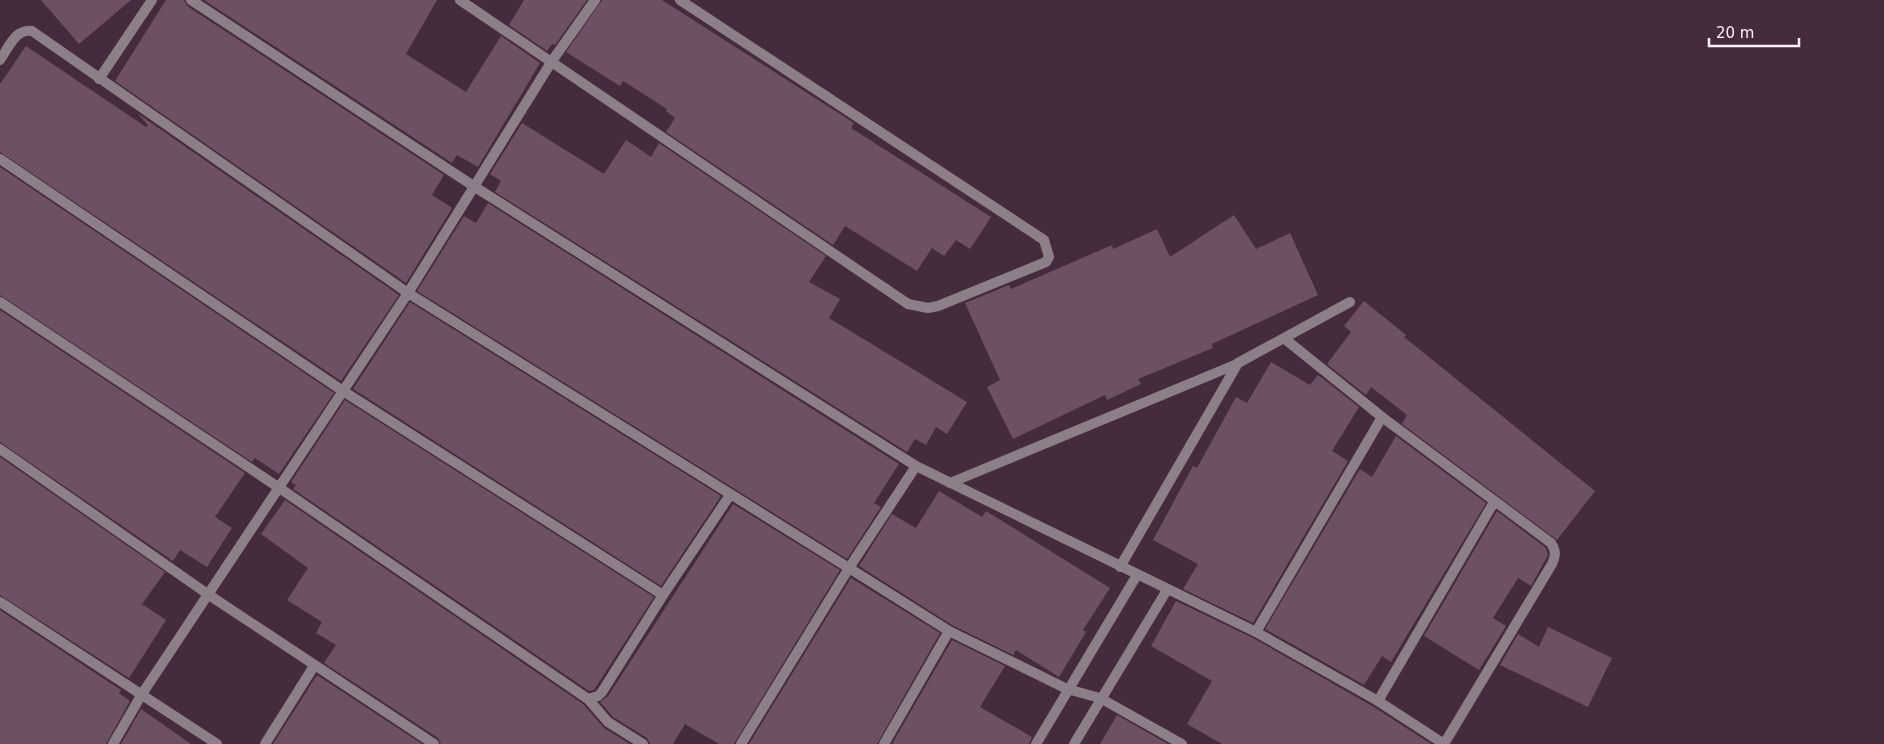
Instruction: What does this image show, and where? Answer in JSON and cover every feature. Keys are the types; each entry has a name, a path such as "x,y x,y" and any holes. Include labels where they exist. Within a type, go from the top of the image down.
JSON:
{"street":[{"path":"99,79 152,0"},
{"path":"191,0 475,187 916,466 1256,632 1378,701 1444,744 1556,557 1551,544 1382,417 1285,339"},
{"path":"460,0 908,304 928,308 938,306 1046,262 1049,258 1044,240 680,0"},
{"path":"113,744 142,694 408,293 552,61 595,0"},
{"path":"0,60 18,33 25,30 32,31 408,293 730,495 949,630 1067,689 1100,698 1182,744"},
{"path":"0,159 343,391 663,595"},
{"path":"0,302 278,487 588,698 608,722 644,744"},
{"path":"950,483 1238,363 1350,302"},
{"path":"1120,567 1238,363"},
{"path":"1256,632 1382,417"},
{"path":"0,449 209,595 434,744"},
{"path":"742,744 848,568 916,466"},
{"path":"588,698 598,696 602,692 663,595 730,495"},
{"path":"1378,701 1494,502"},
{"path":"1036,744 1067,689 1137,575"},
{"path":"1074,744 1100,698 1167,590"},
{"path":"0,602 217,744"},
{"path":"884,744 949,630"},
{"path":"265,744 314,666"}],"building":[{"path":"41,0 131,0 79,44"},
{"path":"166,0 184,0 187,6 444,175 432,195 452,208 406,283 115,81"},
{"path":"204,0 437,0 406,54 466,92 501,36 540,63 478,167 457,155 452,163"},
{"path":"524,0 587,0 555,45 552,44 547,51 509,25"},
{"path":"602,0 662,0 854,123 851,128 991,217 970,249 956,240 944,256 932,248 917,271 845,226 833,245 666,132 675,118 666,111 667,109 623,81 620,86 566,52"},
{"path":"26,46 146,127 148,125 137,113 399,295 341,381 0,152 0,84"},
{"path":"522,123 604,174 626,140 651,157 659,143 826,256 809,282 840,299 829,318 967,402 947,434 936,427 926,445 915,439 907,452 495,192 501,181 490,174"},
{"path":"0,167 334,393 279,474 255,458 252,462 0,295"},
{"path":"488,203 899,464 874,503 881,507 847,559 417,291 464,216 476,223"},
{"path":"1234,215 1256,249 1290,233 1318,295 1212,344 1213,348 1138,379 1141,384 1107,400 1105,395 1013,439 987,387 1000,380 965,303 1009,285 1011,289 1112,245 1113,249 1157,229 1170,257"},
{"path":"1364,301 1406,335 1404,337 1595,491 1557,540 1402,424 1407,415 1371,387 1366,395 1327,364 1351,332 1344,326"},
{"path":"410,302 721,496 661,586 353,389"},
{"path":"0,310 245,473 215,517 232,528 207,567 180,550 173,561 0,442"},
{"path":"1271,362 1310,385 1318,375 1359,407 1332,451 1348,461 1253,623 1183,589 1198,564 1153,540 1193,466 1197,468 1236,397 1247,403"},
{"path":"345,400 654,597 594,690 589,691 293,489 296,485 291,482"},
{"path":"1396,436 1486,503 1391,662 1382,656 1364,685 1265,629 1360,469 1372,477"},
{"path":"0,457 165,572 142,604 166,620 129,678 0,595"},
{"path":"939,491 982,517 986,511 1110,588 1083,630 1086,632 1059,677 1016,650 1013,655 952,625 859,566 892,514 916,528"},
{"path":"285,500 583,704 604,728 630,744 441,744 438,738 324,663 336,645 316,633 322,622 287,600 308,568 261,534"},
{"path":"733,504 840,570 734,744 719,744 685,724 673,744 650,744 647,738 613,717 600,702 608,696"},
{"path":"1497,511 1546,548 1548,555 1531,586 1518,578 1493,618 1506,626 1479,670 1424,636"},
{"path":"851,578 940,633 877,744 749,744"},
{"path":"1176,601 1253,638 1374,707 1431,744 1222,744 1187,724 1212,681 1151,646"},
{"path":"0,610 121,690 119,693 130,701 106,744 0,744"},
{"path":"1548,627 1612,658 1588,707 1500,665 1518,634 1539,647"},
{"path":"952,640 1005,666 980,707 1032,737 1029,744 892,744"},
{"path":"317,675 422,744 273,744"},
{"path":"141,709 191,744 121,744"},
{"path":"1117,715 1168,744 1100,744"}]}
